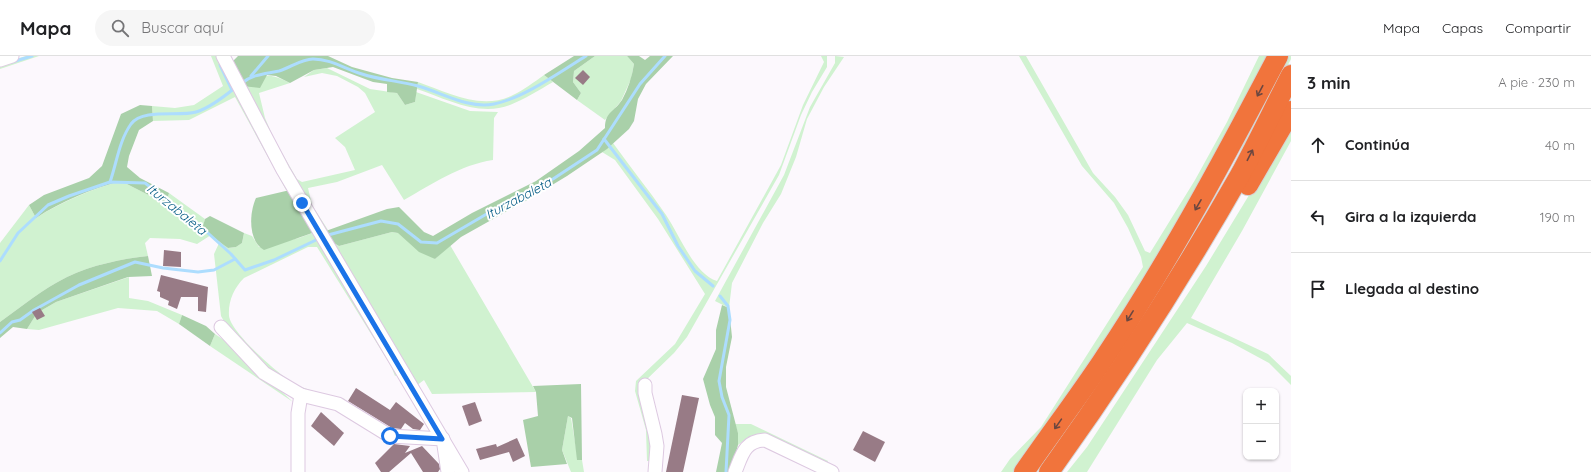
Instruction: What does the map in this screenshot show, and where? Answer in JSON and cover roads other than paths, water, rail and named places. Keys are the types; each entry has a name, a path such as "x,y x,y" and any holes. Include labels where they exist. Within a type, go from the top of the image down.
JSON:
{"highway":[{"path":"1024,472 1101,362 1166,260 1223,160 1278,56"},
{"path":"1049,472 1110,386 1180,277 1240,174 1291,75"},
{"path":"1056,472 1089,431 1152,336 1223,226 1272,145 1291,110"}],"street":[{"path":"0,60 12,56"},
{"path":"223,56 286,177 462,472"},
{"path":"221,328 264,373 301,395 338,404 390,436 442,439"},
{"path":"645,385 657,446 656,472"},
{"path":"298,472 298,413 301,395"},
{"path":"442,439 448,472"},
{"path":"735,472 746,446 756,440 765,440 832,472"}],"waterway":[{"path":"12,62 32,56"},
{"path":"251,76 268,56"},
{"path":"242,83 255,76 283,70 304,60 320,59 369,76 418,86 456,100 484,105 506,101 542,84 586,56"},
{"name":"Iturzabaleta","path":"328,235 381,221 398,224 421,242 437,243 502,205 553,179 597,150 640,84 665,56"},
{"path":"220,65 232,90"},
{"path":"110,182 124,137 131,124 137,119 152,114 196,112 212,105 236,87"},
{"path":"604,139 662,214 678,246 695,271 713,286"},
{"name":"Iturzabaleta","path":"0,261 18,233 48,205 110,182 145,183 198,224 231,254 245,270 274,260 316,240"},
{"path":"0,333 12,322 20,320 34,310 79,285 135,262 163,268 198,272 214,270 235,259"},
{"path":"720,296 728,306 730,320 719,381 722,397 729,415 726,472"}]}
